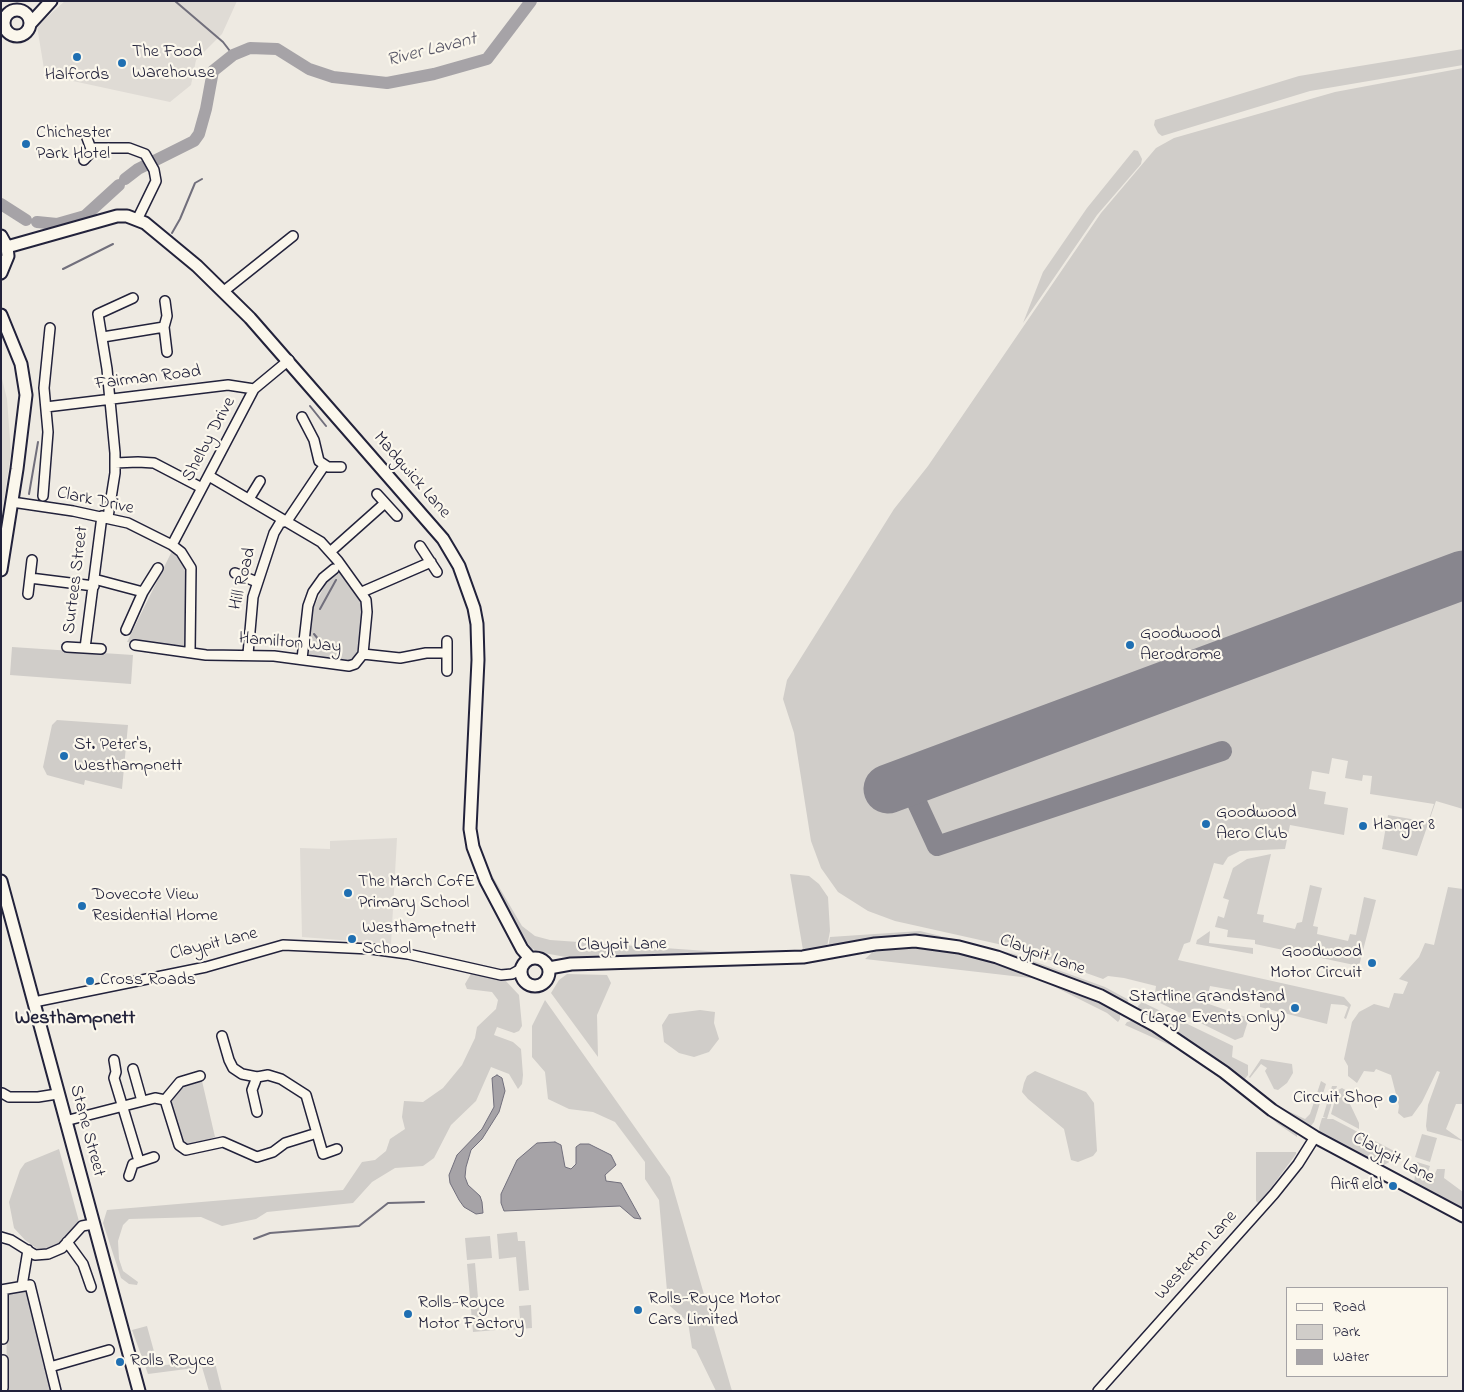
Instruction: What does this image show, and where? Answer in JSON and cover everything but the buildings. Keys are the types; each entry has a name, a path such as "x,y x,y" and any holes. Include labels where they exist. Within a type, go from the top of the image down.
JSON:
{"street":[{"path":"23,12 50,1"},
{"path":"30,24 28,17 23,12 16,10 10,13 5,18 3,27 6,37 23,35 50,1"},
{"path":"87,138 91,149"},
{"path":"84,160 91,149 95,148 129,148 147,156 156,175 154,187 137,220"},
{"name":"Madgwick Lane","path":"7,247 102,219 127,216 137,220 166,239 224,291 288,360 443,539 459,566 474,608 478,641 470,829 473,847 486,881 522,949 530,958"},
{"path":"1,236 7,247 6,264 1,273"},
{"path":"224,291 293,236"},
{"name":"Surtees Street","path":"85,648 94,582 115,464 103,337 98,314 133,298"},
{"path":"165,301 167,316 164,327 168,352"},
{"path":"1,315 21,364 26,394 1,570"},
{"path":"103,337 164,327"},
{"path":"43,496 48,432 44,388 50,328"},
{"name":"Shelby Drive","path":"172,545 254,389 288,360"},
{"name":"Fairman Road","path":"46,407 228,385 254,389"},
{"path":"302,417 314,440 317,455 324,466 341,467"},
{"path":"115,464 138,462 154,464 181,475 202,488"},
{"name":"Hill Road","path":"248,654 251,610 257,582 277,527 282,521 287,521 324,466"},
{"name":"Hamilton Way","path":"135,645 227,656 248,654 302,659 350,666 355,664 363,654 367,606 362,592 330,552 321,542 209,476"},
{"path":"249,499 260,481"},
{"path":"377,494 397,516"},
{"name":"Clark Drive","path":"12,502 105,517 128,523 172,545 188,560 191,568 190,652"},
{"path":"330,552 385,503"},
{"path":"420,546 437,572"},
{"path":"28,594 32,560"},
{"path":"362,592 431,562"},
{"path":"126,630 143,592 158,568"},
{"path":"302,659 308,606 313,592 323,578 334,569"},
{"path":"235,573 257,582"},
{"path":"30,578 94,582 143,592"},
{"path":"447,641 447,671"},
{"path":"67,647 102,650"},
{"path":"363,654 400,658 426,653 447,653"},
{"name":"Stane Street","path":"1,881 139,1391"},
{"name":"Claypit Lane","path":"549,968 571,964 803,957 875,944 900,942 930,942 959,947 1042,972 1101,996 1128,1010 1184,1044 1272,1110 1315,1137 1463,1216"},
{"name":"Claypit Lane","path":"34,1002 206,966 283,945 408,954 501,975 512,974 521,969"},
{"path":"530,958 542,959 549,968 550,974 545,982 534,986 524,981 521,969 523,964 530,958"},
{"path":"222,1036 233,1068 242,1074 257,1077 268,1075 281,1079 306,1095 323,1154 337,1149"},
{"path":"114,1060 116,1072 114,1078 139,1161"},
{"path":"133,1069 142,1101"},
{"path":"165,1100 180,1082 200,1076"},
{"path":"256,1112 252,1090 257,1077"},
{"path":"2,1093 9,1097 38,1097 58,1094"},
{"path":"65,1121 155,1098 165,1100"},
{"path":"165,1100 179,1146 186,1150 223,1142 257,1157 273,1152 285,1143 317,1133"},
{"name":"Westerton Lane","path":"1098,1391 1274,1194 1298,1164 1315,1137"},
{"path":"129,1176 133,1164 154,1158"},
{"path":"1,1236 35,1255 48,1254 62,1248 82,1226 93,1224"},
{"path":"67,1242 83,1264 91,1287"},
{"path":"28,1250 26,1286 56,1391"},
{"path":"3,1339 2,1290 26,1286"},
{"path":"50,1367 109,1350"},
{"path":"2,1389 3,1360"}],"shaded area":[{"path":"65,1 237,1 222,34 196,60 191,85 170,102 45,75 37,26"},
{"path":"1,375 7,399 11,453 1,519"},
{"name":"The March CofE Primary School","path":"397,838 391,944 302,937 300,848 330,849 330,841"}],"green space":[{"path":"1463,49 1463,65 1310,91 1162,136 1154,125 1155,120 1299,76"},
{"name":"Goodwood Aerodrome","path":"1463,68 1463,809 1436,801 1417,856 1382,849 1388,815 1428,822 1434,804 1370,794 1372,776 1363,775 1362,781 1345,778 1348,761 1332,758 1329,774 1312,771 1309,789 1326,792 1324,804 1348,808 1344,835 1290,825 1285,849 1240,851 1228,857 1223,865 1214,863 1190,942 1184,944 1178,960 1344,997 1351,1005 1346,1019 1344,1018 1348,1007 1344,1005 1331,1004 1327,1024 1260,1007 1260,995 1210,986 1206,1003 1249,1018 1243,1037 1235,1040 1154,1000 1156,986 1124,978 1108,976 1103,979 1016,948 895,921 868,911 838,892 821,868 811,841 794,733 783,699 787,680 894,509 928,466 1101,213 1156,148 1174,138 1335,92"},
{"path":"1134,150 1138,151 1142,159 1141,164 1097,215 1023,323 1043,272 1087,208"},
{"path":"172,551 179,554 188,571 187,646 127,642"},
{"path":"339,570 359,594 362,604 359,651 354,659 349,661 307,656 310,614 326,583"},
{"path":"12,647 133,655 131,684 10,675"},
{"path":"57,720 128,725 122,789 85,780 84,785 47,775 43,767 52,725"},
{"path":"1271,854 1257,914 1264,915 1263,922 1295,929 1297,923 1302,922 1310,885 1322,888 1313,926 1318,927 1317,934 1348,941 1350,934 1356,935 1364,897 1376,900 1359,966 1255,944 1255,940 1227,937 1228,930 1215,927 1218,916 1224,918 1229,900 1223,898 1233,868 1247,859"},
{"path":"486,865 522,926 535,936 550,940 750,954 577,959 538,952 531,948 520,933 484,867"},
{"path":"790,874 809,876 819,884 828,897 830,931 827,947 803,950"},
{"path":"1448,887 1463,889 1463,1104 1456,1104 1446,1129 1463,1141 1427,1131 1428,1105 1440,1072 1437,1071 1422,1102 1412,1116 1404,1118 1398,1113 1399,1106 1391,1075 1376,1069 1374,1072 1364,1071 1357,1083 1348,1076 1348,1066 1344,1059 1352,1022 1359,1012 1374,1004 1389,1008 1394,993 1403,994 1408,982 1399,979 1419,957 1425,943 1434,945"},
{"path":"920,931 1014,954 1105,987 1129,1000 1126,1004 964,945 828,948 830,937"},
{"path":"1210,931 1209,943 1253,948 1253,954 1196,944 1197,940"},
{"path":"903,945 947,949 995,961 1092,996 1120,1012 1120,1019 1118,1022 1107,1013 1039,979 865,959 877,948"},
{"path":"472,972 504,979 519,995 522,1026 519,1031 514,1033 497,1027 494,1035 513,1042 521,1049 523,1075 522,1084 518,1089 509,1074 491,1067 476,1101 451,1125 434,1158 423,1166 395,1168 372,1182 353,1203 267,1212 256,1219 222,1226 201,1217 129,1219 123,1225 118,1241 119,1259 123,1271 138,1282 137,1285 129,1284 121,1278 103,1223 107,1210 343,1190 362,1162 375,1160 386,1151 390,1139 405,1129 402,1117 404,1101 423,1102 443,1088 462,1065 475,1038 477,1027 496,1009 498,1000 492,992 467,989 465,984"},
{"path":"567,974 607,975 611,983 597,1015 598,1057 551,993 559,980"},
{"path":"545,1000 670,1177 732,1391 716,1391 696,1350 692,1348 688,1322 670,1306 659,1200 645,1179 645,1162 615,1122 593,1112 569,1109 548,1099 545,1072 532,1057 532,1026"},
{"path":"1142,1002 1233,1046 1232,1057 1248,1065 1248,1075 1244,1080 1240,1080 1139,1011 1138,1006"},
{"path":"700,1010 715,1012 714,1023 719,1039 709,1052 694,1057 679,1053 664,1042 662,1025 669,1014"},
{"path":"1135,1020 1181,1046 1297,1131 1297,1137 1278,1124 1238,1090 1183,1051 1125,1025 1127,1022"},
{"path":"1261,1059 1292,1064 1293,1073 1287,1083 1278,1090 1274,1089 1265,1071 1267,1068 1261,1064 1250,1078"},
{"path":"1035,1071 1086,1092 1094,1103 1097,1151 1093,1156 1078,1162 1071,1160 1064,1129 1022,1092 1027,1076"},
{"path":"202,1081 215,1137 192,1146 183,1143 169,1103 170,1098 184,1085"},
{"path":"1321,1081 1326,1084 1314,1122 1310,1127 1307,1128 1267,1101 1305,1119 1310,1114"},
{"path":"1332,1086 1337,1086 1327,1119 1333,1119 1396,1152 1391,1161 1384,1165 1376,1164 1320,1135 1319,1128 1322,1118 1326,1118 1323,1117"},
{"path":"1342,1088 1352,1094 1350,1104 1359,1123 1359,1129 1331,1114 1338,1090"},
{"path":"1422,1134 1437,1138 1430,1162 1415,1157"},
{"path":"59,1149 80,1225 63,1243 55,1248 36,1248 14,1228 9,1202 20,1170 25,1163"},
{"path":"1256,1152 1296,1152 1259,1204 1256,1201"},
{"path":"1417,1162 1430,1166 1428,1172 1435,1174 1437,1169 1445,1169 1444,1178 1463,1192 1463,1211 1414,1183"},
{"path":"517,1232 518,1241 525,1241 529,1290 519,1291 516,1257 499,1259 497,1234"},
{"path":"490,1236 492,1258 467,1260 465,1238"},
{"path":"475,1263 480,1321 495,1320 496,1330 473,1332 467,1264"},
{"path":"29,1287 54,1391 7,1391 6,1291"},
{"path":"531,1305 532,1328 508,1330 507,1321 520,1319 519,1306"},
{"path":"147,1326 158,1366 214,1359 222,1391 209,1391 202,1367 148,1374 132,1330"}],"water":[{"path":"497,1075 502,1078 505,1091 499,1112 482,1139 471,1150 466,1167 465,1177 468,1185 480,1196 482,1202 483,1213 476,1214 464,1207 459,1200 450,1183 449,1175 457,1155 482,1129 494,1107 492,1078"},
{"path":"555,1142 561,1145 565,1167 571,1169 576,1164 576,1147 580,1144 589,1144 611,1155 616,1165 605,1175 606,1181 621,1183 641,1219 634,1218 620,1206 504,1211 501,1203 501,1194 517,1160 537,1143"}],"waterway":[{"name":"River Lavant","path":"175,1 223,42 233,55"},
{"name":"River Lavant","path":"125,179 138,169 194,141 199,134 206,109 213,71 233,55 250,48 277,49 309,69 333,77 387,83 434,74 487,59 531,1"},
{"path":"172,233 195,183 202,179"},
{"name":"River Lavant","path":"37,222 57,224 85,216 119,185"},
{"name":"River Lavant","path":"1,204 26,220"},
{"path":"63,269 113,244"},
{"path":"310,406 326,426"},
{"path":"29,494 38,442"},
{"path":"320,609 336,580"},
{"path":"314,634 323,645 336,647"},
{"path":"254,1239 270,1233 359,1226 388,1203 424,1202"}],"taxiway":[{"path":"907,781 937,846 1222,751"}],"runway":[{"path":"888,789 1463,575"}],"place":[{"name":"Halfords","path":"77,57"},
{"name":"The Food Warehouse","path":"122,63"},
{"name":"Chichester Park Hotel","path":"26,144"},
{"name":"Goodwood Aerodrome","path":"1130,645"},
{"name":"St. Peter's, Westhampnett","path":"64,756"},
{"name":"Goodwood Aero Club","path":"1206,824"},
{"name":"Hanger 8","path":"1363,826"},
{"name":"The March CofE Primary School","path":"348,893"},
{"name":"Dovecote View Residential Home","path":"82,906"},
{"name":"Westhamptnett School","path":"352,939"},
{"name":"Goodwood Motor Circuit","path":"1372,963"},
{"name":"Cross Roads","path":"90,981"},
{"name":"Startline Grandstand (Large Events Only)","path":"1295,1008"},
{"name":"Circuit Shop","path":"1393,1099"},
{"name":"Airfield","path":"1393,1186"},
{"name":"Rolls-Royce Motor Cars Limited","path":"638,1310"},
{"name":"Rolls-Royce Motor Factory","path":"408,1314"},
{"name":"Rolls Royce","path":"120,1362"}],"district":[{"name":"Westhampnett","path":"75,1020"}]}
